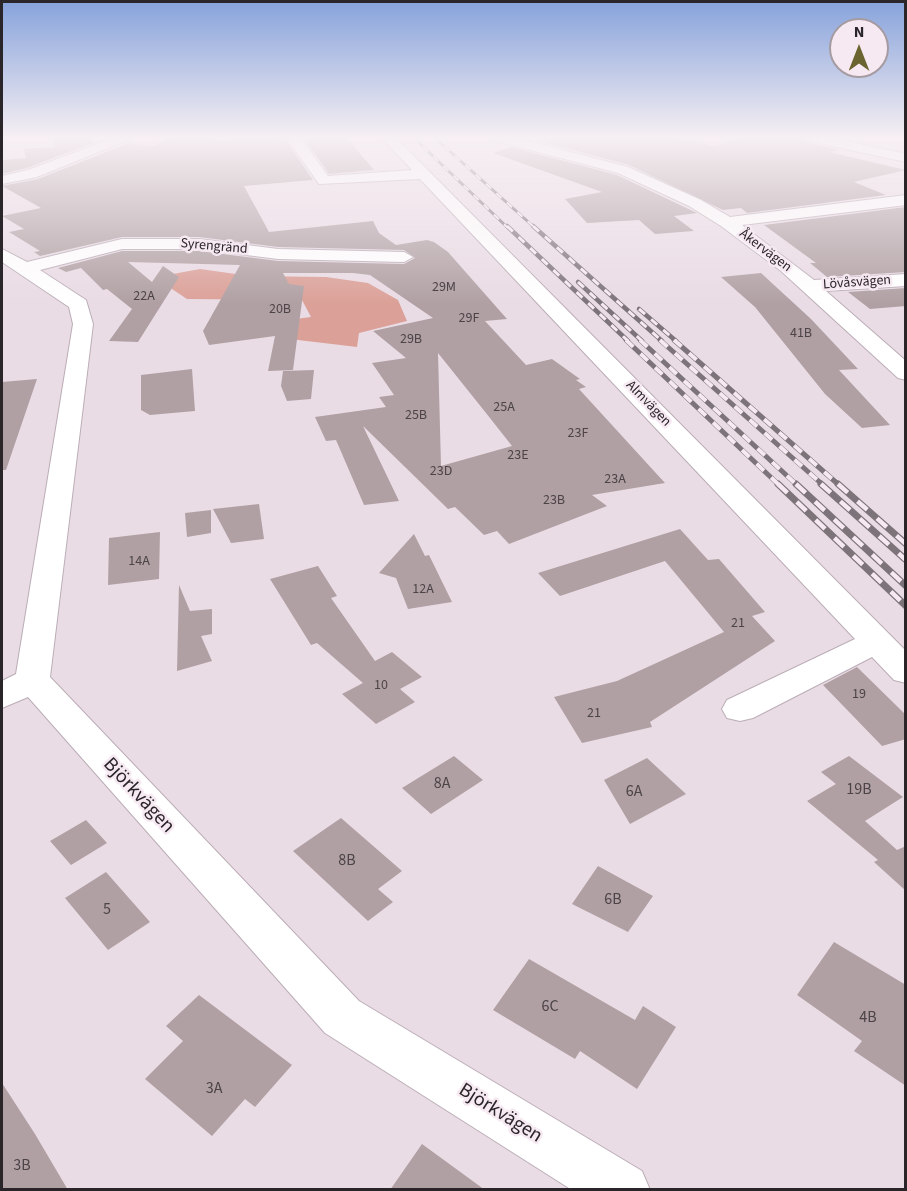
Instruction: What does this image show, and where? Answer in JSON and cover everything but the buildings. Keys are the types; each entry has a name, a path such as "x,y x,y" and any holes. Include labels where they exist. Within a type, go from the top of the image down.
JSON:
{"street":[{"name":"Almvägen","path":"435,193 906,672"},
{"name":"Åkervägen","path":"673,193 727,222 788,267 906,373"},
{"path":"727,222 906,200"},
{"name":"Syrengränd","path":"14,261 122,244 153,243 199,244 278,254 404,257"},
{"name":"Björkvägen","path":"14,261 79,304 83,324 17,688 342,1017 623,1190"},
{"name":"Lövåsvägen","path":"809,286 906,280"},
{"path":"740,709 876,642"}],"shaded area":[{"path":"200,269 250,276 326,277 368,283 398,300 407,321 359,333 357,347 298,340 279,332 280,321 311,317 302,300 187,299 169,287 173,274"}],"railway":[{"path":"471,193 508,228"},
{"path":"496,193 535,228"},
{"path":"507,226 628,341"},
{"path":"533,226 662,341"},
{"path":"578,282 642,341"},
{"path":"639,309 676,341"},
{"path":"626,340 779,485"},
{"path":"640,340 797,485"},
{"path":"660,340 823,485"},
{"path":"674,340 839,485"},
{"path":"778,484 906,606"},
{"path":"796,484 906,586"},
{"path":"821,484 906,560"},
{"path":"838,484 906,544"}]}
